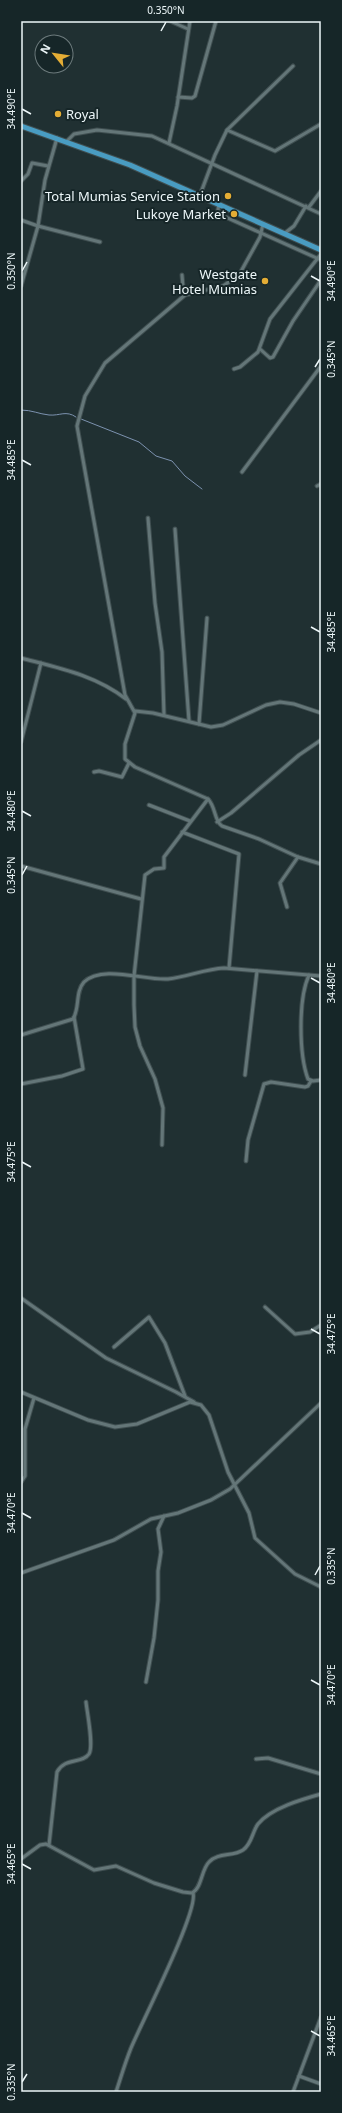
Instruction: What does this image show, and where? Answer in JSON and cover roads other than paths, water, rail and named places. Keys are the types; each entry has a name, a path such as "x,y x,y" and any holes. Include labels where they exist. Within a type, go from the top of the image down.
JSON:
{"highway":[{"path":"21,126 67,141 130,165 244,214 321,250"}],"street":[{"path":"170,21 188,29"},
{"path":"169,143 190,21"},
{"path":"178,97 192,98 195,96 216,21"},
{"path":"200,195 227,130 293,66"},
{"path":"227,130 256,145 275,151 321,124"},
{"path":"67,141 74,134 97,130 139,134 169,143 321,214"},
{"path":"21,286 38,226 48,166 57,138"},
{"path":"21,181 28,174 32,163 48,166"},
{"path":"279,240 284,233 294,226 321,191"},
{"path":"219,204 219,213 240,224 266,234 319,259"},
{"path":"240,224 244,214"},
{"path":"21,220 38,226 100,242"},
{"path":"126,699 77,421 85,396 105,363 160,315 188,294 223,286 239,275 261,233 264,223"},
{"path":"266,234 269,226"},
{"path":"290,245 294,237"},
{"path":"303,251 308,244"},
{"path":"234,369 240,367 260,349 270,319 319,259 321,254"},
{"path":"182,275 183,287 188,294"},
{"path":"260,349 270,358 274,357 295,317 321,280"},
{"path":"242,472 321,366"},
{"path":"317,486 321,484"},
{"path":"148,518 155,603 162,659 164,715"},
{"path":"175,529 189,721"},
{"path":"199,724 207,618"},
{"path":"21,658 91,678 105,684 126,699 135,711 135,717 124,751 124,757 129,763 148,774 192,791 208,799 213,805 218,822 224,828 259,839 298,857 321,864"},
{"path":"21,742 41,663"},
{"path":"135,711 164,715 211,727 223,725 266,706 280,702 294,704 321,713"},
{"path":"218,822 231,813 299,755 321,740"},
{"path":"94,772 99,771 122,777 129,763"},
{"path":"162,1145 163,1108 155,1079 140,1046 135,1027 134,976 141,900 145,875 154,869 164,868 164,857 208,799"},
{"path":"149,805 190,821"},
{"path":"182,832 239,854 233,936 228,968"},
{"path":"287,907 280,884 298,857"},
{"path":"21,866 141,900"},
{"path":"21,1084 62,1076 83,1069 74,1017 80,989 88,979 110,973 167,979 212,969 228,968 321,976"},
{"path":"245,1075 257,970"},
{"path":"309,975 303,992 302,1038 306,1072 311,1081"},
{"path":"21,1035 68,1022 74,1017"},
{"path":"311,1081 321,1080"},
{"path":"246,1161 248,1140 264,1084 271,1082 307,1087 311,1081"},
{"path":"21,1298 106,1358 185,1396 201,1406 209,1415 234,1484 248,1513 255,1538 295,1574 321,1587"},
{"path":"265,1307 295,1334 310,1332 321,1325"},
{"path":"114,1347 149,1317 165,1343 185,1396"},
{"path":"21,1392 88,1420 115,1427 136,1424 194,1402"},
{"path":"21,1482 25,1476 25,1429 34,1398"},
{"path":"21,1573 109,1542 151,1519 178,1513 204,1503 234,1484 321,1402"},
{"path":"146,1682 154,1638 158,1600 158,1571 161,1552 158,1530 164,1516"},
{"path":"50,1845 57,1772 66,1762 87,1756 90,1752 91,1743 86,1702"},
{"path":"256,1759 268,1758 321,1774"},
{"path":"116,2092 129,2053 164,1978 188,1920 194,1902 194,1892 209,1861 217,1857 243,1850 247,1846 260,1821 278,1810 299,1800 321,1794"},
{"path":"21,1859 40,1845 50,1845 94,1870 116,1866 169,1888 188,1894 194,1892"},
{"path":"293,2092 321,2017"},
{"path":"299,2076 321,2084"}],"waterway":[{"path":"21,410 49,415 69,414 76,417"},
{"path":"81,419 139,442 156,456 172,461 185,476 202,489"}],"place":[{"name":"Royal","path":"58,114"},
{"name":"Total Mumias Service Station","path":"228,196"},
{"name":"Lukoye Market","path":"234,214"},
{"name":"Westgate Hotel Mumias","path":"265,281"}]}
